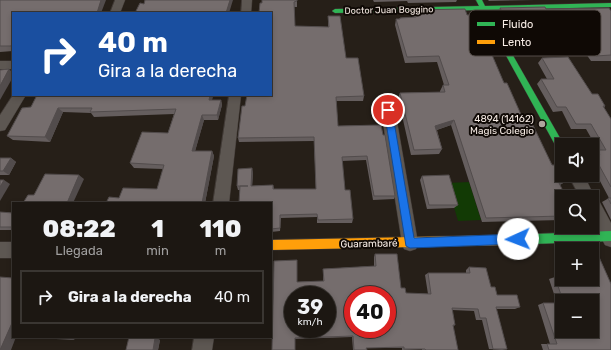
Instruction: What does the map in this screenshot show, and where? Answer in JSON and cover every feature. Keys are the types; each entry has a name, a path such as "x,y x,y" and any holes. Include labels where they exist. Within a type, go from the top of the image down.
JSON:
{"street":[{"path":"115,12 120,0"},
{"path":"246,12 248,0"},
{"name":"Doctor Juan Boggino","path":"335,11 481,4 611,5"},
{"path":"510,56 555,138"},
{"path":"0,65 12,65"},
{"path":"0,126 19,96"},
{"path":"221,202 235,96"},
{"path":"388,110 410,243"},
{"path":"599,216 611,237"},
{"name":"Guarambaré","path":"272,244 410,243 611,237"},
{"path":"0,250 12,250"},
{"path":"202,350 204,338"}],"green space":[{"path":"469,182 481,220 458,221 447,183"}],"building":[{"path":"0,0 101,0 97,12 12,12 12,44 11,46 0,46"},
{"path":"145,0 230,0 226,12 136,12 140,3 144,4"},
{"path":"262,0 297,0 294,2 295,26 329,27 328,16 340,16 346,58 358,58 364,96 336,97 338,126 381,125 383,135 385,135 395,196 374,196 367,156 342,157 345,190 350,190 353,219 318,220 317,214 280,215 280,228 272,229 272,202 239,202 240,186 237,186 238,169 252,168 251,186 273,185 273,189 316,189 314,137 238,138 242,106 245,106 247,96 272,96 272,12 259,12 260,3 262,3"},
{"path":"500,8 609,8 611,11 611,55 601,56 601,10 501,10"},
{"path":"465,9 467,15 469,15 469,56 492,56 504,83 507,83 523,119 530,119 552,165 555,167 555,182 563,183 559,183 562,190 555,190 555,216 486,218 454,120 435,126 442,149 414,150 400,93 445,92 443,85 449,85 439,56 407,57 396,19 416,17 413,10"},
{"path":"568,57 592,94 598,94 605,106 603,106 611,119 611,187 599,165 599,150 606,150 591,124 576,124 566,107 557,107 541,79 554,79 542,58"},
{"path":"9,69 0,86 0,70"},
{"path":"36,96 210,96 209,100 221,100 217,115 202,115 192,151 212,151 202,202 106,202 109,197 119,198 123,188 157,189 164,165 130,163 142,132 168,133 176,109 90,112 92,108 58,108 45,137 7,136 22,108 31,107"},
{"path":"0,158 11,158 3,171 0,171"},
{"path":"45,174 79,175 67,202 24,202 28,195 34,195"},
{"path":"449,175 458,205 429,205 422,176"},
{"path":"0,180 4,180 0,187"},
{"path":"0,212 12,213 12,227 0,227"},
{"path":"375,254 397,254 401,288 405,288 406,293 431,294 428,273 470,273 469,267 486,268 491,287 495,287 497,295 517,295 520,307 496,307 507,349 493,349 486,318 480,318 478,309 452,308 455,325 453,325 458,350 404,349 404,347 366,348 367,350 354,350 353,338 396,338 396,286 344,286 344,336 336,337 336,286 284,286 284,338 295,338 295,350 272,350 274,261 297,260 297,282 324,281 323,269 376,266"},
{"path":"599,257 611,284 611,350 549,350 547,344 557,344 543,303 555,303 555,338 599,338 599,294 561,294 558,286 599,286"},
{"path":"0,277 12,278 12,323 0,350"},
{"path":"129,338 155,338 153,350 126,350"}],"traffic: fast":[{"path":"479,0 485,10"},
{"path":"335,11 611,5"},
{"path":"510,56 555,138"},
{"path":"508,240 611,236"}],"traffic: slow":[{"path":"272,245 508,240"}],"place":[{"name":"4894 (14162) Magis Colegio","path":"542,124"}],"route":[{"path":"388,110 410,243 518,239"}]}
